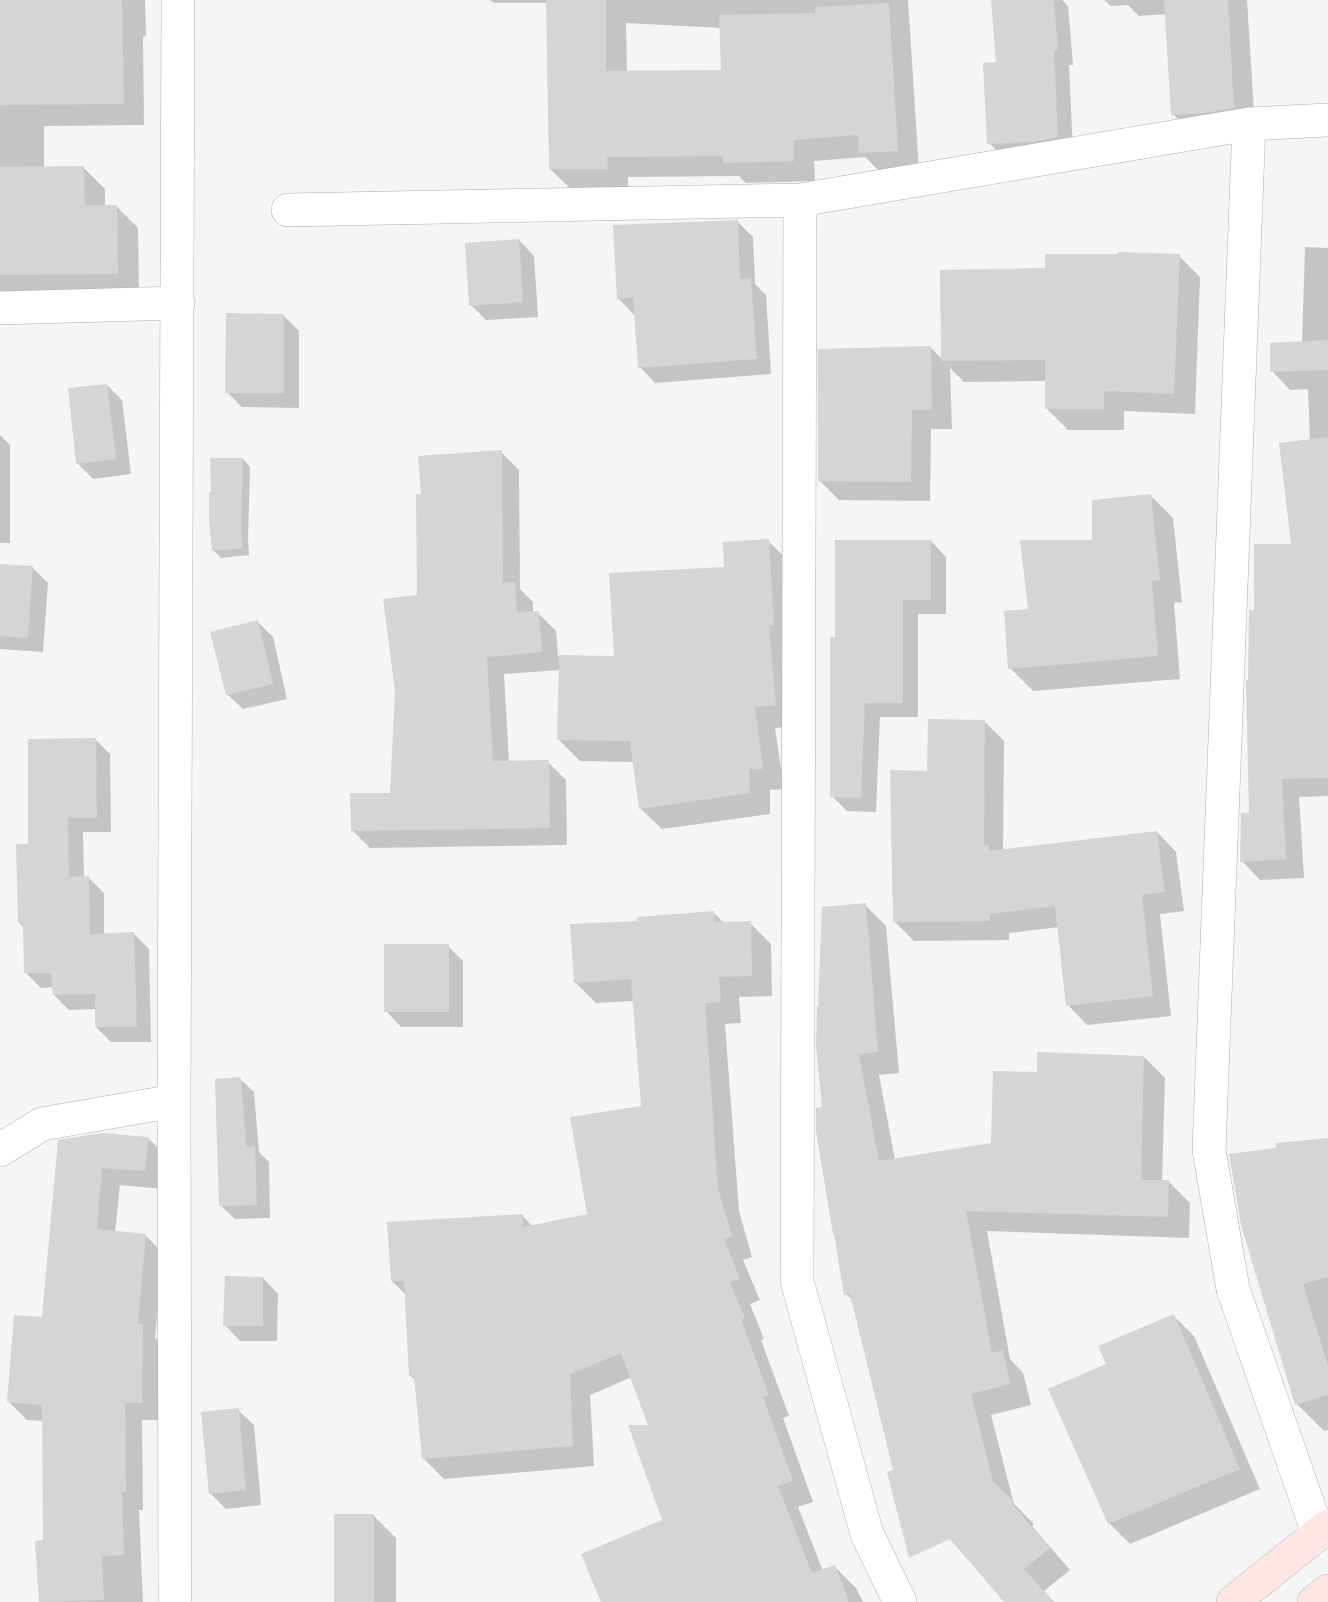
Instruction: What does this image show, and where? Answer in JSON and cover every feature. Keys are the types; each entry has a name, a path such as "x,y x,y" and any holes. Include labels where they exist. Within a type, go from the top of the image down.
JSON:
{"main road":[{"path":"1233,1602 1323,1529"},
{"path":"1314,1602 1328,1591"}],"street":[{"path":"175,1602 174,1101 178,0"},
{"path":"288,210 800,200 1249,124 1328,120"},
{"path":"1249,124 1209,1150 1233,1289 1323,1529"},
{"path":"800,200 797,1281 867,1534 900,1602"},
{"path":"0,308 178,303"},
{"path":"0,1150 42,1125 174,1101"}],"building":[{"path":"0,0 122,0 124,104 0,105"},
{"path":"546,0 606,0 606,71 721,70 719,15 815,13 815,7 889,3 898,151 859,153 858,135 794,140 794,161 723,163 723,156 607,157 608,169 549,169"},
{"path":"991,0 1054,0 1058,50 1054,50 1058,137 1033,142 987,144 983,63 996,62"},
{"path":"1164,0 1228,0 1234,108 1171,115"},
{"path":"84,166 85,205 117,205 118,274 0,275 0,167"},
{"path":"738,220 740,279 751,278 757,359 638,368 633,297 617,300 613,225"},
{"path":"519,239 523,302 469,306 465,243"},
{"path":"1118,252 1180,254 1174,394 1104,391 1104,409 1045,409 1045,360 941,361 940,270 1045,268 1045,254 1118,254"},
{"path":"226,313 284,314 284,393 225,393"},
{"path":"1328,340 1328,370 1270,372 1270,343"},
{"path":"931,346 932,410 912,410 911,482 818,481 818,349"},
{"path":"107,384 116,459 76,464 68,388"},
{"path":"1328,437 1328,778 1282,779 1286,859 1240,862 1241,813 1249,813 1246,680 1248,680 1249,610 1254,610 1254,544 1291,544 1279,443"},
{"path":"502,450 503,583 515,582 517,612 539,611 542,652 487,657 493,761 549,760 550,828 351,831 350,793 390,793 395,691 383,599 417,595 416,494 421,494 418,456"},
{"path":"210,458 243,458 241,530 243,548 212,551 209,521"},
{"path":"1151,494 1160,580 1152,581 1158,656 1008,669 1004,611 1028,609 1020,540 1092,540 1092,500"},
{"path":"769,539 774,625 769,626 776,705 755,707 763,769 749,769 750,793 639,809 630,741 557,740 559,655 614,656 609,573 724,567 723,542"},
{"path":"835,540 931,540 931,600 903,600 903,703 865,703 861,798 830,797 830,637 835,637"},
{"path":"0,564 33,566 28,638 0,636"},
{"path":"258,620 273,684 226,695 210,632"},
{"path":"928,719 985,720 984,845 989,845 989,851 1157,831 1165,892 1142,895 1153,996 1066,1006 1055,906 990,914 990,921 893,922 890,770 927,771"},
{"path":"96,738 97,818 68,818 69,877 89,876 90,934 134,932 137,1027 95,1027 95,994 53,995 51,973 24,973 23,923 18,923 16,844 28,844 28,739"},
{"path":"866,903 878,1052 859,1054 879,1161 991,1143 993,1071 1037,1072 1037,1052 1144,1056 1141,1180 1169,1180 1168,1217 966,1211 992,1353 1003,1350 1010,1384 971,1394 993,1481 1014,1502 1012,1504 1050,1548 1024,1569 1054,1602 1004,1602 950,1539 909,1558 887,1472 893,1470 850,1294 844,1295 816,1131 816,1108 822,1107 816,1047 822,907"},
{"path":"714,911 715,922 751,921 752,976 719,977 721,1002 705,1003 718,1189 732,1236 724,1239 740,1279 730,1283 745,1318 741,1319 769,1395 763,1397 793,1481 778,1486 812,1573 835,1565 849,1602 601,1602 581,1554 662,1520 628,1425 648,1425 621,1353 570,1374 573,1446 422,1459 414,1376 409,1376 404,1281 391,1281 387,1222 523,1214 523,1227 587,1214 570,1117 641,1106 631,979 574,983 570,924 637,921 637,917"},
{"path":"384,944 449,944 449,1012 384,1012"},
{"path":"241,1077 246,1147 255,1146 257,1205 219,1206 215,1079"},
{"path":"102,1133 149,1137 145,1171 102,1168 97,1229 146,1234 138,1324 143,1324 142,1403 125,1403 126,1492 122,1492 124,1555 102,1556 104,1600 39,1602 35,1541 43,1540 42,1405 7,1402 14,1315 42,1317 58,1140"},
{"path":"1328,1138 1328,1277 1303,1284 1328,1366 1328,1395 1295,1405 1241,1225 1229,1154 1276,1148 1276,1143"},
{"path":"225,1276 263,1277 263,1326 223,1326"},
{"path":"1174,1314 1240,1469 1108,1524 1048,1389 1106,1364 1098,1346"},
{"path":"239,1408 246,1490 209,1494 201,1412"},
{"path":"334,1514 374,1514 374,1602 334,1602"}]}
